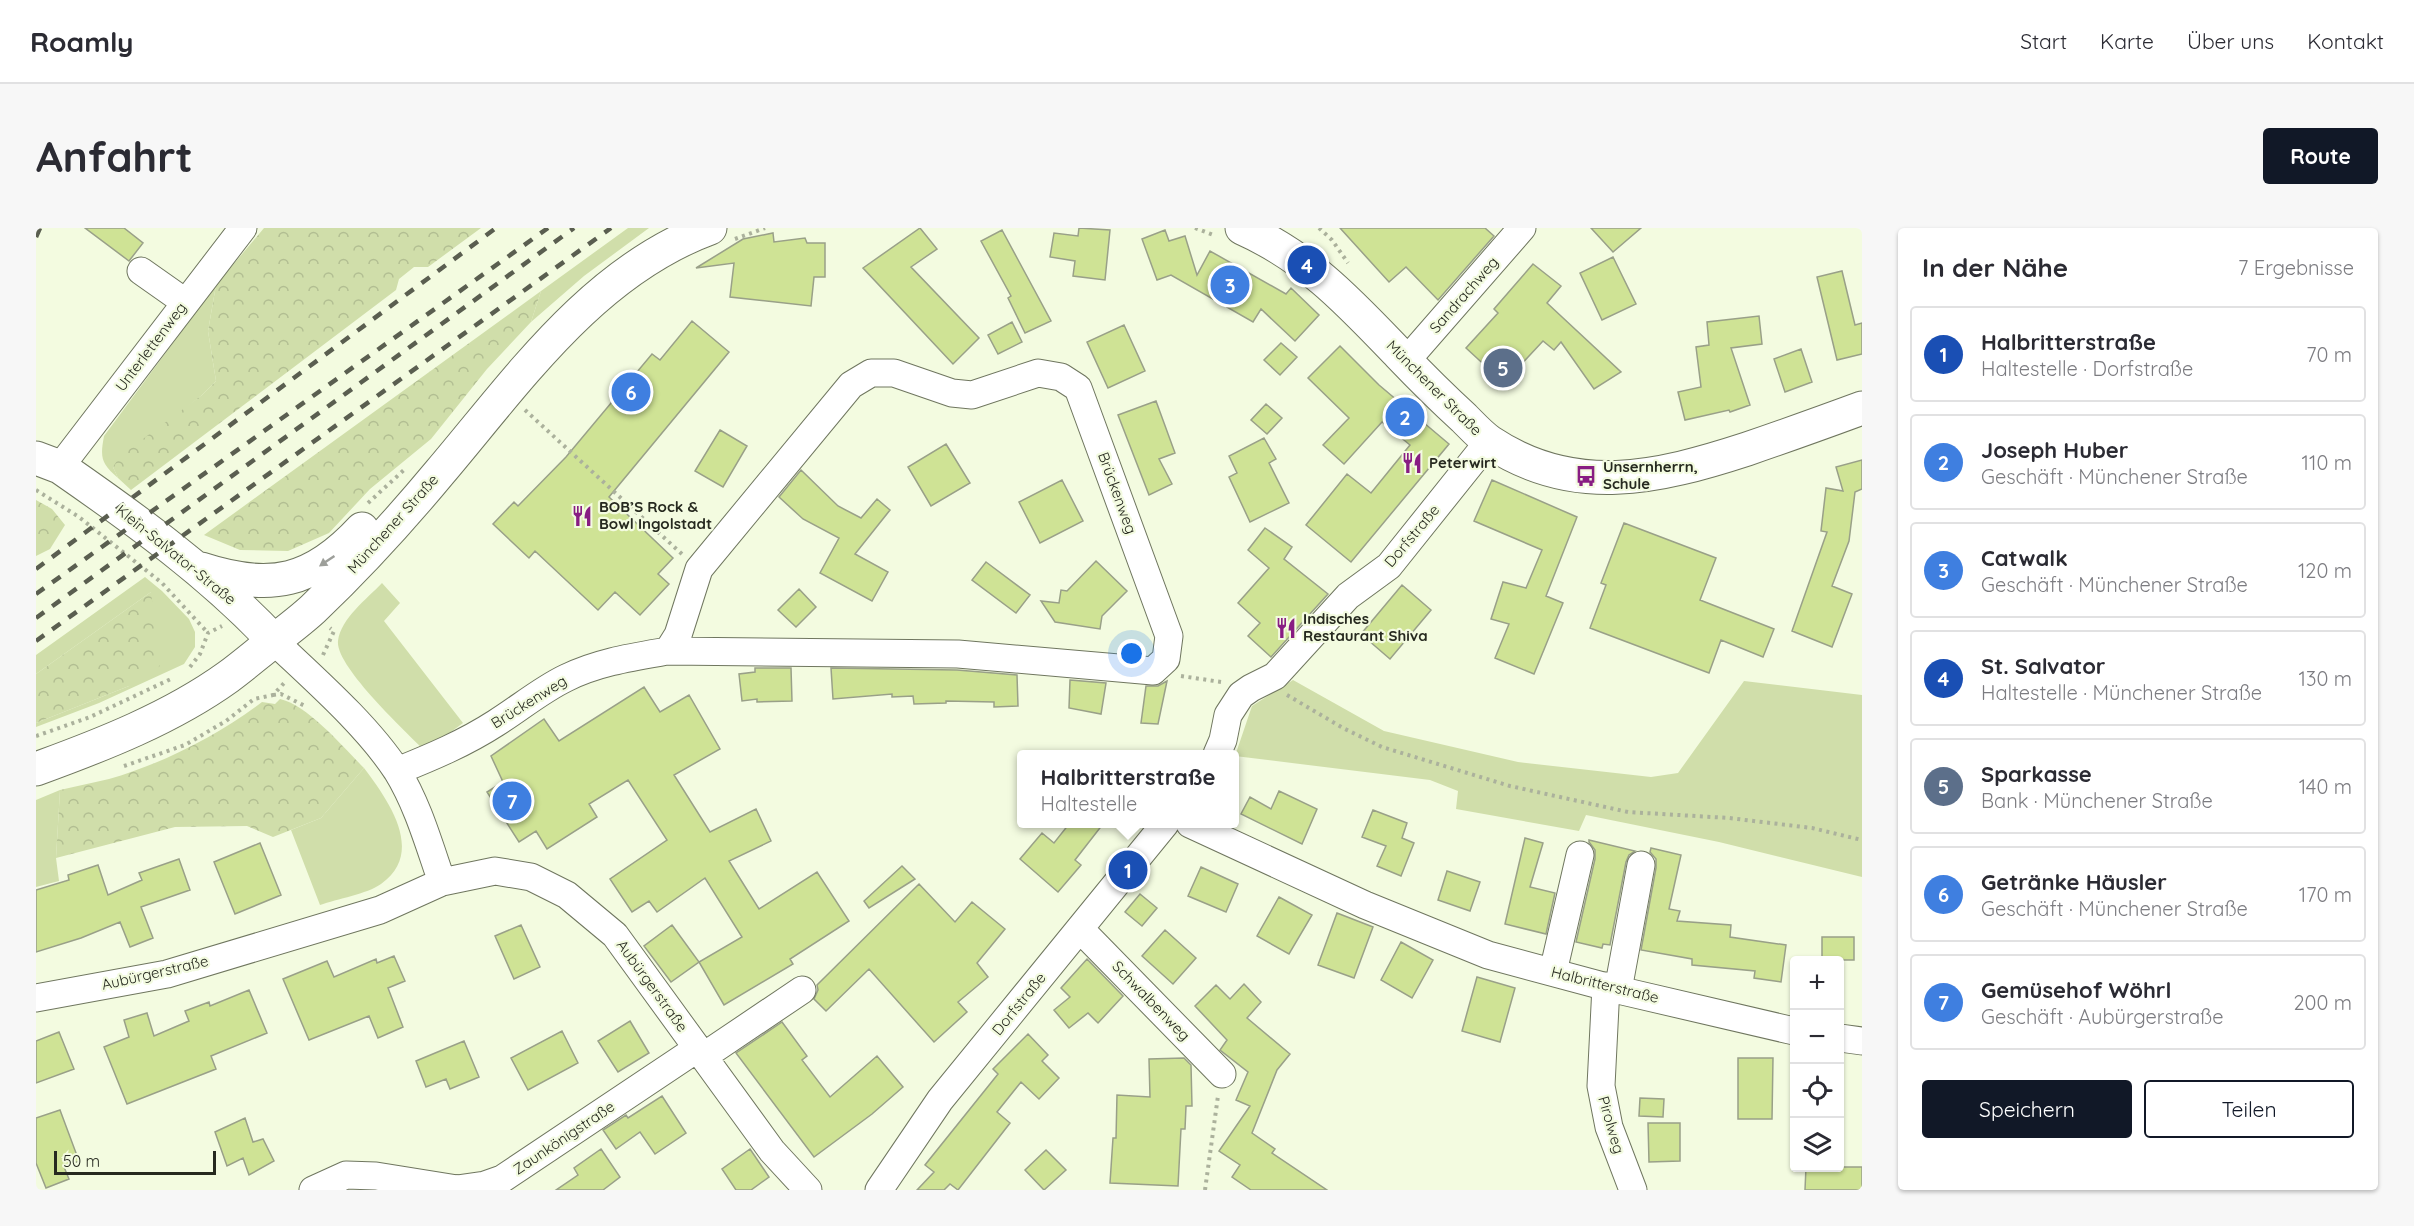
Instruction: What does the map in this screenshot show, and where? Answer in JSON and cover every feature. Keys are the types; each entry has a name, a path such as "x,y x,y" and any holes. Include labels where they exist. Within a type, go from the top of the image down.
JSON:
{"main road":[{"name":"Münchener Straße","path":"36,769 133,730 227,678 318,604 357,565 439,474 506,392 564,328 604,292 648,257 690,235 723,233"},
{"name":"Münchener Straße","path":"1231,233 1268,240 1307,265 1347,300 1427,384 1489,441 1526,462 1566,473 1601,478 1638,477 1670,472 1708,462 1862,408"},
{"name":"Klein-Salvator-Straße","path":"48,462 191,565 247,612 274,641"},
{"path":"191,565 232,578 249,580 278,580 301,575 343,550 386,506 439,474"}],"street":[{"name":"Unterlettenweg","path":"48,462 184,302 243,228"},
{"name":"Sandrachweg","path":"1406,361 1522,228"},
{"path":"141,271 184,302"},
{"name":"Brückenweg","path":"397,771 444,753 496,723 534,696 567,677 603,663 668,651 958,654 1153,671 1166,659 1169,636 1078,388 1061,377 1038,373 972,394 952,393 894,373 871,374 851,385 699,569 678,635 668,651"},
{"name":"Dorfstraße","path":"1219,750 1228,715 1241,695 1275,676 1348,596 1389,566 1489,441"},
{"name":"Klein-Salvator-Straße","path":"274,641 366,732 397,771"},
{"path":"397,771 417,811 442,882"},
{"name":"Dorfstraße","path":"879,1190 940,1100 1162,828"},
{"name":"Halbritterstraße","path":"1199,828 1375,909 1488,955 1612,988 1790,1030"},
{"path":"1553,972 1580,855"},
{"name":"Pirolweg","path":"1633,1190 1609,1127 1601,1086 1612,988 1641,865"},
{"name":"Aubürgerstraße","path":"36,998 167,974 380,910 442,882 495,870 531,877 567,895 615,935 772,1151 808,1190"},
{"name":"Schwalbenweg","path":"1080,929 1221,1074"},
{"name":"Zaunkönigstraße","path":"313,1190 346,1175 375,1176 457,1189 485,1185 502,1179 802,990"},
{"path":"1844,1039 1862,1041"}],"path":[{"path":"723,233 765,228"},
{"path":"1195,228 1231,233"},
{"path":"506,392 552,437 699,569"},
{"path":"36,490 79,517 162,583 208,633 195,664 187,669"},
{"path":"1153,671 1226,682"},
{"path":"36,736 90,717 179,675"},
{"path":"1284,693 1343,728 1382,747 1510,786 1628,812 1729,818 1812,828 1862,840"},
{"path":"273,694 282,694 313,711"},
{"path":"1205,1190 1221,1074"}],"green space":[{"path":"264,228 481,228 428,267 414,267 399,279 396,290 131,490 118,478 113,467 120,456 202,395 216,381 208,331 216,285"},
{"path":"628,228 649,228 584,276 531,322 541,291"},
{"path":"216,285 208,331 216,381 113,467 118,478 103,460 104,436"},
{"path":"541,291 531,322 487,369 431,439 370,489 329,533 288,551 240,550 204,535"},
{"path":"36,500 52,509 65,525 50,549 36,556"},
{"path":"145,577 189,619 195,632 195,647 184,664 99,703 36,727 36,723 129,686 151,592 36,674 36,655"},
{"path":"382,583 400,603 384,621 463,723 425,751 359,682 340,652 338,641 344,624"},
{"path":"151,592 160,666 129,686 36,723 36,674"},
{"path":"1293,680 1384,731 1518,762 1651,777 1678,773 1744,681 1862,695 1862,877 1719,842 1586,815 1579,831 1456,809 1458,791 1430,780 1239,756 1239,750 1237,750 1252,706"},
{"path":"280,699 291,703 314,718 364,768 321,818 273,837 247,826 175,827 56,858 60,790 129,773 169,757 209,737 262,702 275,704"},
{"path":"364,768 392,810 402,842 401,857 394,871 375,888 320,905 291,830 321,818"},
{"path":"60,790 56,858 59,881 36,887 36,800"}],"building":[{"path":"85,228 124,228 143,243 129,261"},
{"path":"920,228 937,249 911,267 979,338 953,364 863,268"},
{"path":"1079,228 1110,230 1105,280 1073,276 1075,261 1050,257 1054,233 1078,236"},
{"path":"1340,228 1485,228 1494,236 1438,300 1406,267 1389,282"},
{"path":"1591,228 1641,228 1613,252"},
{"path":"1002,230 1051,321 1025,333 1008,298 1011,296 981,241"},
{"path":"1165,230 1169,241 1185,236 1197,275 1210,251 1286,294 1291,288 1319,315 1295,341 1261,309 1253,322 1171,275 1157,280 1142,239"},
{"path":"773,233 774,242 805,238 807,243 825,243 825,277 814,277 811,306 730,297 734,263 696,268 743,239"},
{"path":"1613,257 1636,304 1602,320 1580,273"},
{"path":"1533,264 1561,286 1547,303 1621,372 1594,389 1561,342 1554,350 1543,341 1504,383 1466,348 1498,313 1494,309"},
{"path":"1842,271 1855,325 1862,323 1862,354 1837,360 1817,277"},
{"path":"1759,316 1762,344 1731,348 1750,405 1730,412 1729,410 1685,420 1678,392 1701,387 1696,347 1709,345 1707,322"},
{"path":"692,321 729,352 609,497 673,558 658,574 669,584 640,615 615,592 598,610 535,551 529,558 493,524 514,502 518,506 566,457 652,354 660,360"},
{"path":"1012,322 1022,342 998,354 988,335"},
{"path":"1124,325 1145,371 1108,388 1087,342"},
{"path":"1281,343 1297,357 1280,375 1264,360"},
{"path":"1340,346 1379,385 1449,444 1351,562 1306,525 1347,474 1371,493 1410,445 1382,422 1344,464 1323,445 1349,418 1308,378"},
{"path":"1801,349 1812,382 1785,392 1774,359"},
{"path":"1156,401 1175,453 1159,459 1172,484 1149,495 1118,415"},
{"path":"1266,404 1282,418 1267,434 1251,420"},
{"path":"720,430 747,446 723,487 695,471"},
{"path":"1264,438 1276,459 1269,463 1289,503 1250,522 1229,477 1237,473 1229,456"},
{"path":"946,444 970,483 931,506 908,467"},
{"path":"1862,460 1862,489 1855,492 1849,541 1832,586 1852,594 1832,647 1792,631 1827,532 1821,531 1826,488 1843,491 1836,467"},
{"path":"801,470 838,506 861,518 877,499 890,510 855,554 888,572 872,601 820,573 839,538 803,519 779,497"},
{"path":"1062,480 1083,521 1040,543 1019,502"},
{"path":"1492,480 1577,517 1546,596 1563,603 1534,674 1495,658 1509,624 1491,619 1503,582 1526,588 1542,550 1474,521"},
{"path":"1624,523 1716,558 1700,600 1774,629 1763,657 1721,640 1709,673 1590,628 1606,585 1601,583"},
{"path":"1265,528 1292,547 1284,559 1328,594 1271,657 1248,636 1260,623 1238,603 1269,568 1248,550"},
{"path":"1096,561 1127,591 1102,616 1100,629 1055,622 1041,601 1059,603 1061,590 1067,591"},
{"path":"986,562 1030,595 1016,613 972,580"},
{"path":"1402,585 1431,610 1390,659 1361,634"},
{"path":"799,589 816,607 796,627 778,610"},
{"path":"755,668 791,668 792,701 757,702 757,699 742,701 739,674 755,672"},
{"path":"831,668 957,670 1017,675 1018,706 994,707 994,702 946,701 946,703 914,704 913,696 892,697 892,694 833,699"},
{"path":"1070,680 1106,683 1101,714 1069,708"},
{"path":"1167,681 1158,724 1141,723 1146,686 1158,686"},
{"path":"644,687 660,712 689,695 720,749 674,775 710,832 756,809 771,841 729,861 759,909 817,872 849,921 790,959 793,964 724,1005 699,962 742,937 705,878 657,912 649,901 632,912 610,879 667,840 628,780 589,804 597,817 547,849 536,831 519,842 487,792 503,782 491,756 544,719 559,741"},
{"path":"1279,791 1317,809 1302,844 1241,814 1250,797 1271,809"},
{"path":"1373,810 1407,823 1402,838 1414,843 1401,876 1377,866 1386,846 1362,837"},
{"path":"1066,828 1100,828 1075,860 1081,865 1058,892 1020,859 1042,833 1054,843"},
{"path":"1525,838 1543,843 1530,887 1555,893 1546,934 1505,924"},
{"path":"1589,840 1635,851 1629,855 1626,862 1610,945 1603,944 1602,948 1576,942 1595,859 1595,850"},
{"path":"260,843 281,895 235,914 214,862"},
{"path":"1651,848 1681,855 1669,909 1680,911 1677,921 1731,925 1730,937 1786,945 1781,982 1754,978 1755,971 1692,965 1692,959 1641,950 1656,868 1656,859 1650,852"},
{"path":"179,859 190,890 141,907 153,938 130,947 120,922 81,938 36,952 36,890 69,880 68,875 98,865 108,895 142,880 139,873"},
{"path":"902,866 915,879 869,908 864,901"},
{"path":"1201,867 1238,884 1226,912 1188,896"},
{"path":"1447,871 1480,882 1470,911 1438,900"},
{"path":"919,884 955,922 972,902 1005,929 977,963 988,977 958,1002 967,1012 934,1042 869,969 826,1011 814,999 818,990 817,985"},
{"path":"1140,894 1157,908 1142,926 1125,912"},
{"path":"1279,897 1312,915 1289,954 1257,936"},
{"path":"1337,913 1373,927 1354,978 1318,965"},
{"path":"521,925 540,967 514,979 495,936"},
{"path":"672,925 699,962 671,982 644,946"},
{"path":"1165,930 1196,958 1173,984 1142,956"},
{"path":"1822,937 1854,937 1854,960 1844,960 1844,956 1822,956"},
{"path":"1401,942 1433,960 1412,998 1381,980"},
{"path":"394,956 405,981 388,988 403,1027 378,1038 369,1016 309,1040 283,979 327,961 334,977 376,959 377,963"},
{"path":"1087,959 1123,996 1098,1023 1088,1013 1069,1028 1054,1010 1070,997 1061,988"},
{"path":"1477,977 1515,988 1500,1042 1462,1031"},
{"path":"1244,984 1261,1002 1247,1018 1290,1054 1277,1070 1252,1133 1275,1149 1272,1153 1327,1190 1251,1190 1232,1177 1240,1165 1219,1151 1250,1106 1236,1100 1248,1072 1220,1050 1227,1040 1195,1006 1216,985 1230,999"},
{"path":"249,990 267,1033 211,1056 216,1069 127,1104 104,1047 129,1037 124,1020 147,1013 154,1036 189,1021 185,1011 209,1002 210,1006"},
{"path":"630,1021 649,1053 618,1072 598,1041"},
{"path":"782,1022 807,1056 802,1060 830,1097 877,1056 903,1087 872,1114 814,1157 736,1053"},
{"path":"562,1031 578,1063 528,1090 511,1058"},
{"path":"59,1032 74,1069 36,1083 36,1041"},
{"path":"1028,1034 1048,1055 1042,1061 1059,1078 1039,1099 1021,1082 997,1112 1010,1123 958,1190 950,1184 944,1190 917,1190 934,1172 925,1165 998,1074 993,1069"},
{"path":"464,1041 479,1077 450,1089 446,1079 426,1087 416,1061"},
{"path":"1184,1058 1191,1065 1192,1106 1186,1106 1185,1129 1181,1129 1178,1186 1110,1183 1113,1138 1116,1138 1117,1095 1150,1097 1149,1059"},
{"path":"1738,1058 1773,1058 1772,1119 1738,1119"},
{"path":"662,1096 686,1133 655,1154 640,1132 616,1149 603,1130 626,1115 628,1118"},
{"path":"1640,1098 1664,1099 1663,1117 1639,1116"},
{"path":"60,1110 79,1161 64,1167 69,1179 46,1188 36,1163 36,1118"},
{"path":"245,1118 253,1142 263,1139 274,1161 249,1175 243,1158 227,1166 215,1132"},
{"path":"1648,1123 1680,1123 1680,1161 1649,1162"},
{"path":"601,1149 620,1177 603,1190 556,1190 578,1175 574,1168"},
{"path":"750,1149 769,1177 751,1190 736,1190 722,1169"},
{"path":"1046,1150 1066,1170 1044,1190 1025,1170"},
{"path":"1844,1167 1862,1167 1862,1190 1805,1190 1806,1172 1844,1172"}],"railway":[{"path":"36,237 40,228"},
{"path":"36,569 496,228"},
{"path":"36,594 548,228"},
{"path":"36,618 574,228"},
{"path":"36,641 611,228"}],"place":[{"name":"St. Salvator","path":"1307,265"},
{"name":"Catwalk","path":"1230,285"},
{"name":"Sparkasse","path":"1503,368"},
{"name":"Getränke Häusler","path":"631,392"},
{"name":"Joseph Huber","path":"1405,417"},
{"name":"Peterwirt","path":"1412,463"},
{"name":"Unsernherrn, Schule","path":"1586,476"},
{"name":"BOB’S Rock & Bowl Ingolstadt","path":"582,516"},
{"name":"Indisches Restaurant Shiva","path":"1286,628"},
{"name":"Gemüsehof Wöhrl","path":"512,801"},
{"name":"Halbritterstraße","path":"1128,870"}]}
